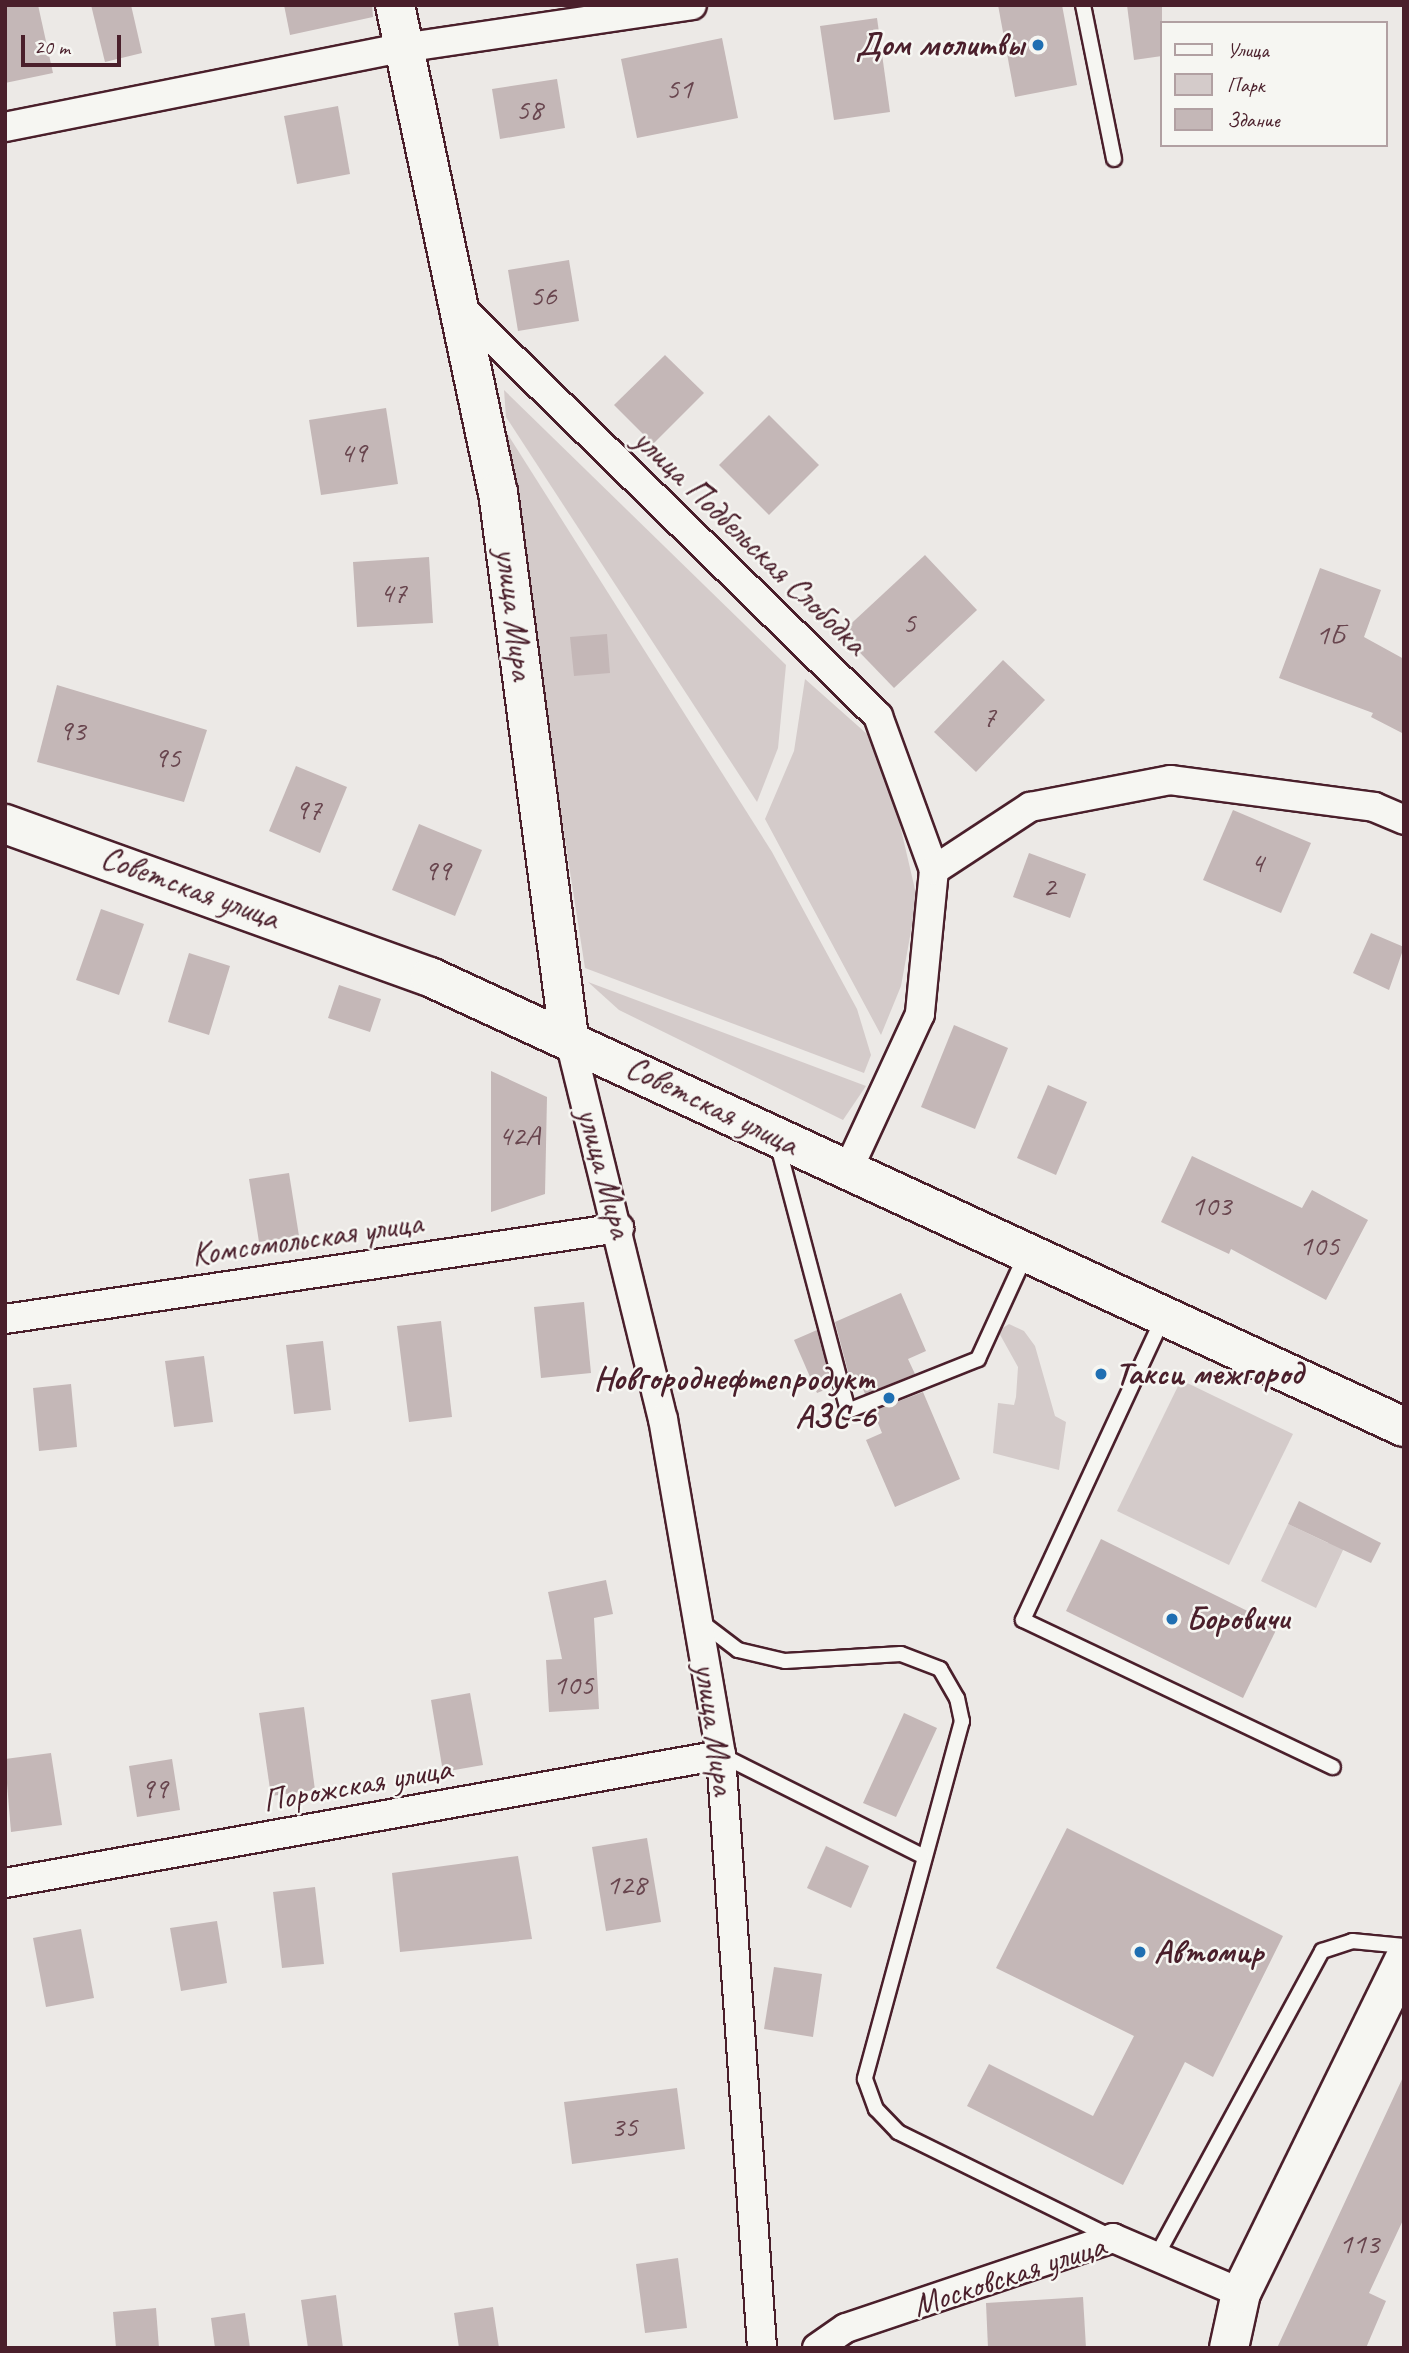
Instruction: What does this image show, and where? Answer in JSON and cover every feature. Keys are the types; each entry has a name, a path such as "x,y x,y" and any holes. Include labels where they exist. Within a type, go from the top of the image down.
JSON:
{"main road":[{"name":"улица Мира","path":"395,5 498,492 569,1037"},
{"name":"Советская улица","path":"5,824 430,977 569,1037 847,1172 1166,1313 1404,1427"},
{"path":"1229,2348 1241,2293 1404,1960"}],"street":[{"path":"5,127 402,48 692,5"},
{"name":"улица Подбельская Слободка","path":"457,304 878,716 934,870"},
{"path":"847,1172 920,1014 934,870 1030,807 1170,780 1374,807 1404,820"},
{"name":"улица Мира","path":"569,1037 619,1228 663,1419 721,1755 762,2348"},
{"name":"Комсомольская улица","path":"5,1319 619,1228"},
{"name":"Порожская улица","path":"5,1883 721,1755"},
{"name":"Московская улица","path":"817,2348 846,2328 1113,2238 1241,2293"}],"lane":[{"path":"1083,5 1114,159"},
{"path":"775,1137 848,1411 978,1359 1028,1250"},
{"path":"1166,1313 1023,1620 1333,1767"},
{"path":"698,1620 738,1650 785,1661 901,1654 940,1669 957,1698 962,1721 921,1855 865,2079 876,2109 898,2132 1113,2238"},
{"path":"721,1755 921,1855"},
{"path":"1157,2255 1322,1951 1352,1941 1404,1946"}],"green space":[{"path":"504,390 786,665 778,748 757,802 506,417"},
{"path":"500,422 772,852 857,1009 871,1055 864,1073 585,968"},
{"path":"805,679 867,734 896,808 917,898 901,986 881,1035 765,819 794,751"},
{"path":"588,982 866,1086 843,1120 619,1010"},
{"path":"1009,1324 1024,1331 1035,1346 1055,1416 1066,1422 1059,1470 993,1453 998,1403 1014,1405 1016,1397 1018,1367 998,1331"},
{"path":"1181,1380 1293,1434 1229,1565 1117,1511"},
{"path":"1288,1524 1328,1543 1350,1535 1316,1608 1261,1581"}],"building":[{"path":"5,5 38,5 53,73 5,83"},
{"path":"91,5 131,5 142,53 105,62"},
{"path":"284,5 372,5 373,17 290,35"},
{"name":"Дом молитвы","path":"998,5 1062,5 1077,85 1015,97"},
{"path":"1127,5 1162,5 1160,56 1134,60"},
{"path":"877,18 890,112 834,120 820,26"},
{"path":"722,38 738,118 637,138 621,59"},
{"path":"557,79 565,128 500,139 492,89"},
{"path":"338,106 350,174 297,184 284,116"},
{"path":"569,260 579,321 518,331 508,270"},
{"path":"665,355 704,393 653,444 614,405"},
{"path":"386,408 398,484 321,495 309,420"},
{"path":"769,415 819,465 769,515 719,465"},
{"path":"925,555 977,610 894,688 841,633"},
{"path":"429,557 433,623 357,627 353,562"},
{"path":"1320,568 1381,590 1364,637 1404,659 1404,734 1371,717 1373,713 1279,678"},
{"path":"607,634 610,673 574,676 570,637"},
{"path":"1003,660 1045,700 976,772 934,732"},
{"path":"57,685 207,730 184,802 37,762"},
{"path":"296,766 347,787 320,853 269,831"},
{"path":"1233,810 1311,843 1281,913 1203,880"},
{"path":"419,824 482,850 455,916 392,890"},
{"path":"1029,853 1086,874 1070,918 1013,897"},
{"path":"101,909 144,924 119,995 76,980"},
{"path":"1371,933 1404,947 1389,990 1353,973"},
{"path":"189,953 230,966 209,1035 168,1022"},
{"path":"339,985 381,999 370,1032 328,1018"},
{"path":"954,1025 1008,1048 975,1129 921,1107"},
{"path":"491,1071 547,1097 545,1194 491,1212"},
{"path":"1048,1085 1087,1102 1056,1175 1017,1158"},
{"path":"1192,1156 1302,1208 1312,1190 1368,1220 1326,1300 1231,1249 1229,1254 1161,1222"},
{"path":"289,1173 299,1236 259,1242 249,1179"},
{"path":"901,1293 926,1351 908,1359 915,1374 865,1394 858,1376 850,1379 835,1322"},
{"path":"584,1302 591,1373 541,1378 534,1307"},
{"path":"441,1321 452,1417 409,1422 397,1326"},
{"path":"817,1330 832,1387 817,1393 794,1340"},
{"path":"323,1341 331,1410 294,1414 286,1345"},
{"path":"204,1356 213,1422 174,1427 165,1361"},
{"path":"71,1384 77,1447 39,1451 33,1388"},
{"path":"923,1392 960,1479 895,1507 866,1440 882,1433 873,1411"},
{"path":"1299,1501 1381,1543 1371,1563 1288,1524"},
{"name":"Боровичи","path":"1101,1539 1278,1626 1243,1698 1066,1611"},
{"path":"606,1580 613,1614 594,1618 599,1709 549,1712 546,1660 562,1659 548,1592"},
{"path":"470,1693 483,1765 443,1772 431,1700"},
{"path":"304,1707 315,1790 271,1796 259,1713"},
{"path":"904,1713 937,1728 896,1817 863,1803"},
{"path":"51,1753 62,1825 11,1832 5,1759"},
{"path":"172,1759 180,1810 137,1817 129,1766"},
{"name":"Автомир","path":"1067,1828 1283,1936 1213,2077 1185,2062 1123,2185 967,2106 989,2064 1093,2116 1134,2036 996,1968"},
{"path":"647,1838 661,1922 606,1931 592,1847"},
{"path":"826,1846 869,1866 851,1908 807,1888"},
{"path":"518,1856 532,1939 400,1952 392,1873"},
{"path":"315,1887 324,1964 282,1968 273,1892"},
{"path":"217,1921 227,1983 181,1991 170,1928"},
{"path":"81,1929 94,1998 46,2007 33,1938"},
{"path":"774,1967 822,1974 813,2037 764,2029"},
{"path":"1404,2075 1404,2218 1369,2293 1386,2301 1366,2348 1277,2348"},
{"path":"677,2088 685,2149 572,2164 564,2102"},
{"path":"678,2258 687,2328 645,2333 636,2264"},
{"path":"336,2295 343,2348 308,2348 301,2300"},
{"path":"1083,2297 1086,2348 988,2348 986,2303"},
{"path":"493,2307 499,2348 459,2348 454,2313"},
{"path":"156,2308 159,2348 116,2348 113,2312"},
{"path":"245,2313 250,2348 215,2348 211,2318"}],"place":[{"name":"Дом молитвы","path":"1038,45"},
{"name":"Такси межгород","path":"1101,1374"},
{"name":"Новгороднефтепродукт АЗС-6","path":"889,1398"},
{"name":"Боровичи","path":"1172,1619"},
{"name":"Автомир","path":"1140,1952"}]}
